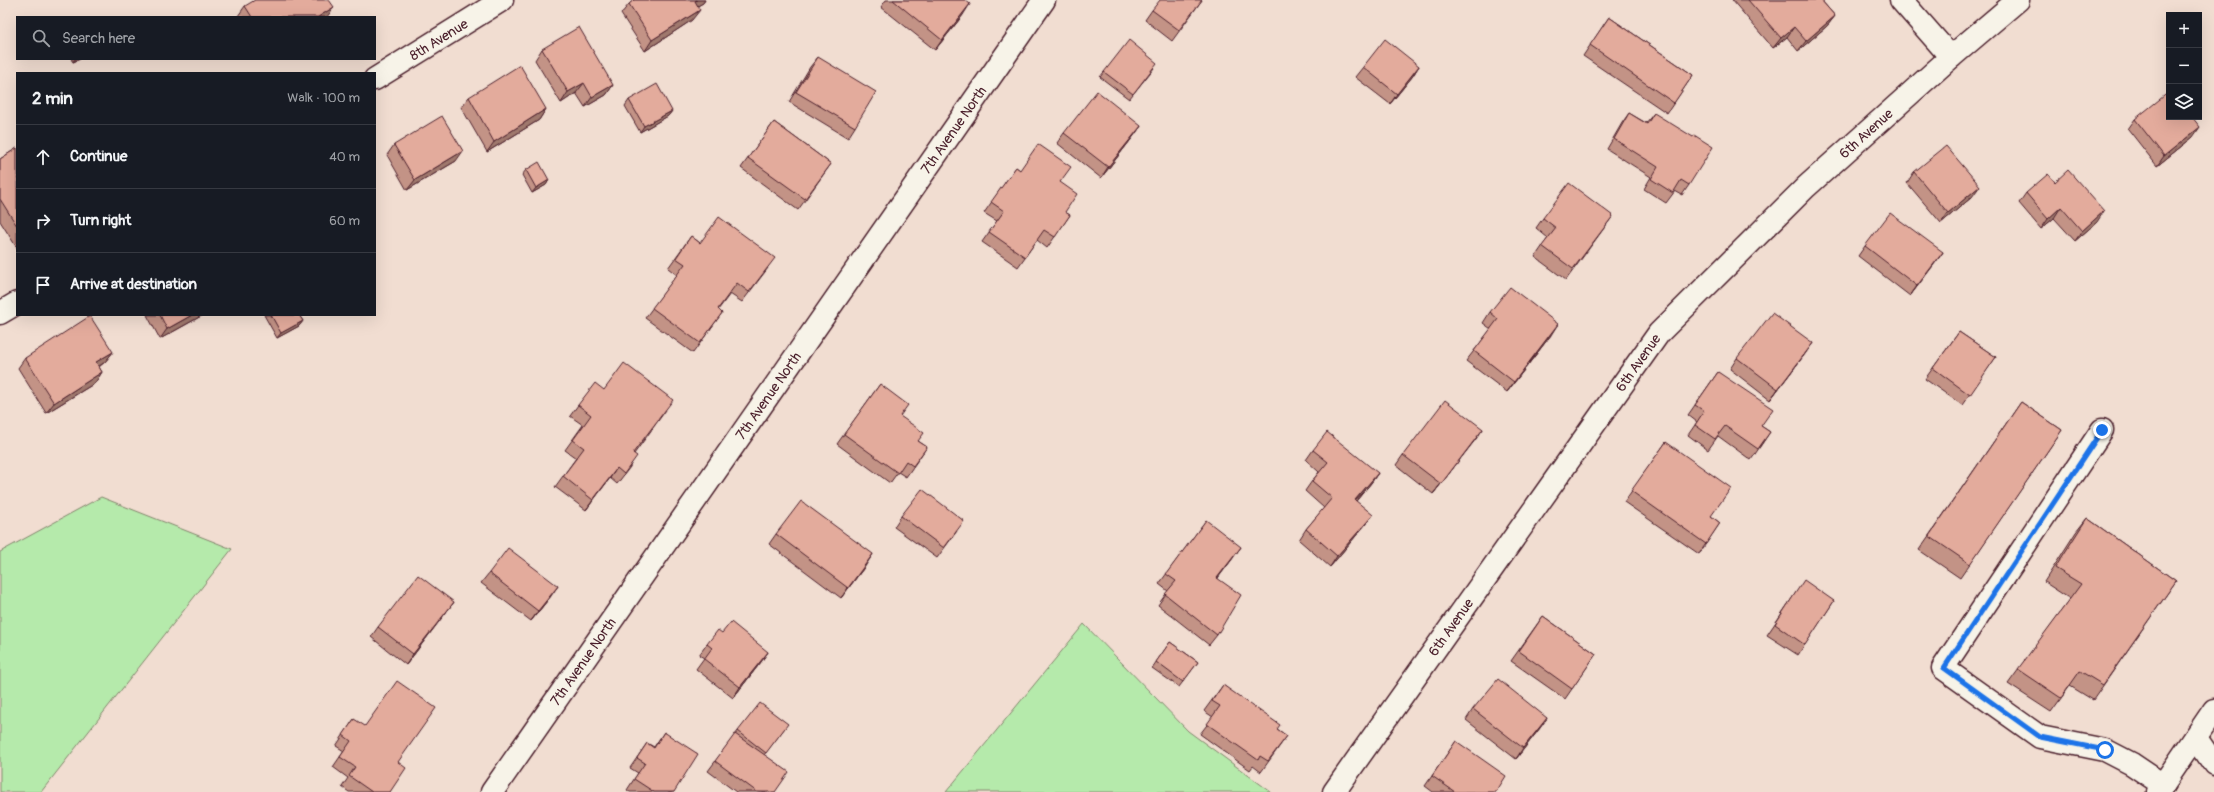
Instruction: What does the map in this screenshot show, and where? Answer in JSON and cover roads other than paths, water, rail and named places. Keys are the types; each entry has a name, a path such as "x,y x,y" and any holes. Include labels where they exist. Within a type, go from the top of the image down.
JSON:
{"street":[{"name":"8th Avenue","path":"376,78 502,0"},
{"name":"7th Avenue North","path":"492,792 1044,0"},
{"path":"1901,0 1951,57"},
{"name":"6th Avenue","path":"1334,792 1659,333 1806,187 1951,57 2018,0"},
{"path":"0,313 16,304"},
{"path":"2102,430 1944,668 2040,737 2105,750 2132,764 2160,788 2214,710"},
{"path":"2196,738 2214,764"}]}
